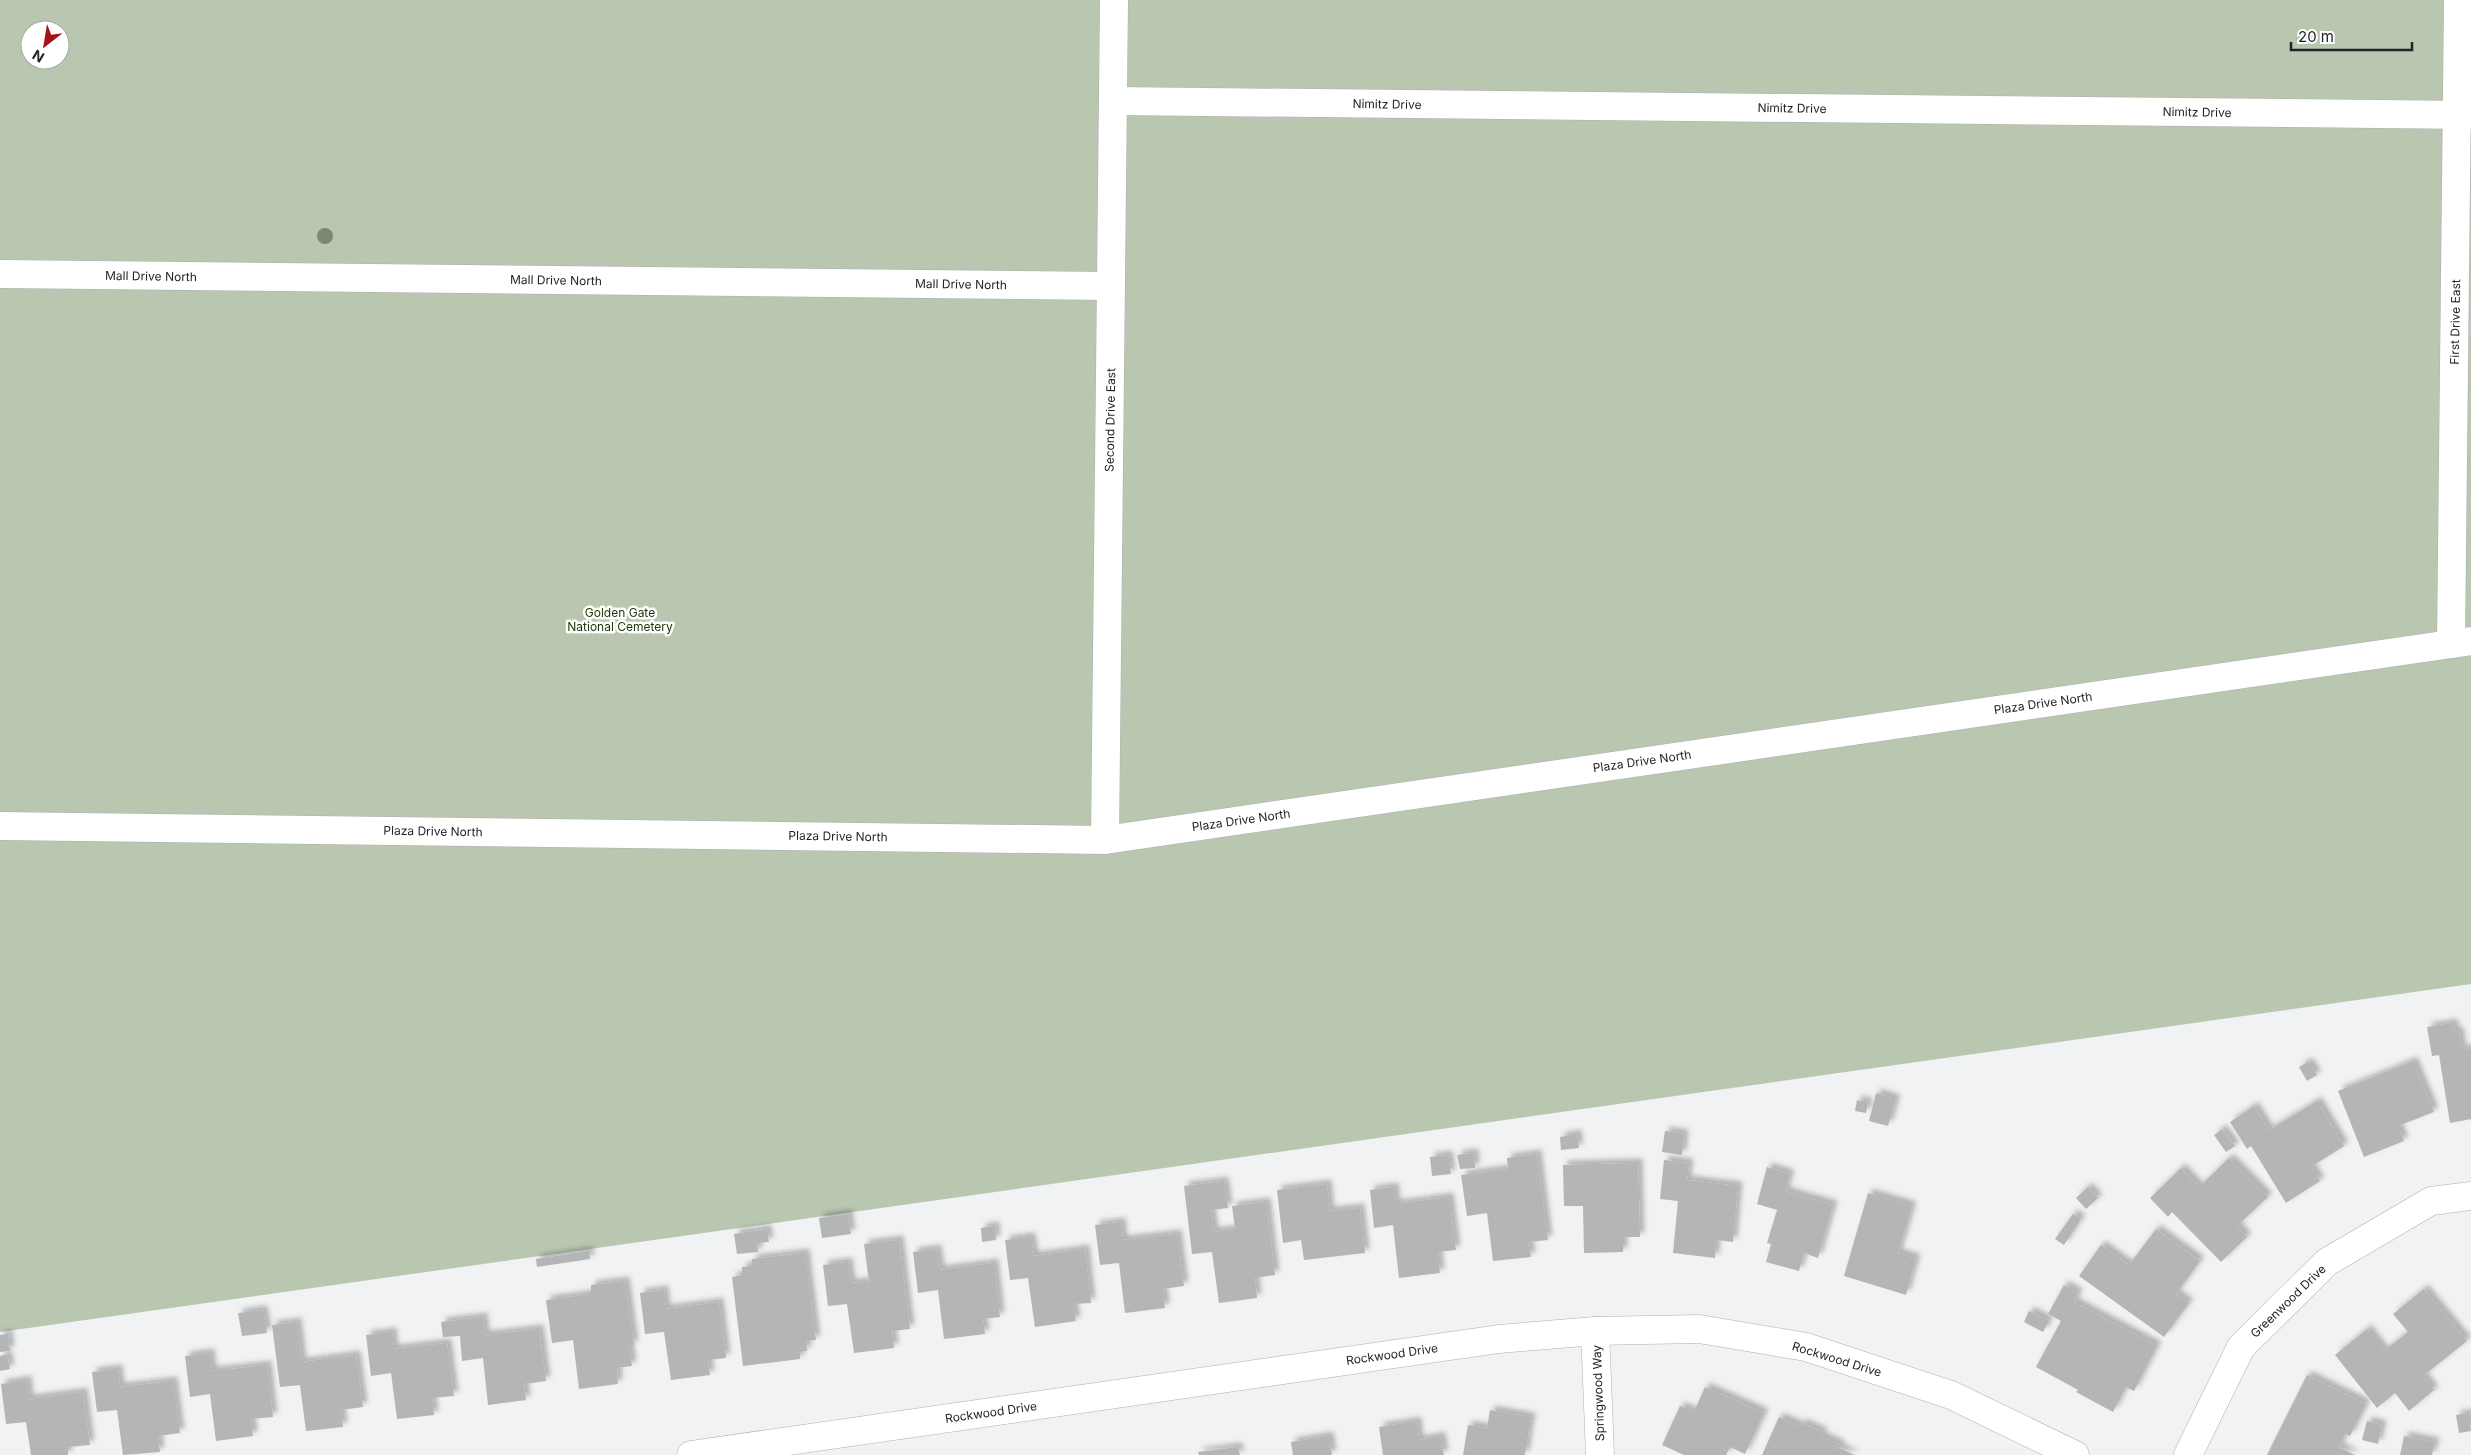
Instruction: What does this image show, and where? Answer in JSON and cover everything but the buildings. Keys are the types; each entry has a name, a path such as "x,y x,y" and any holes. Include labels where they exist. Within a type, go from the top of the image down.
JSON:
{"street":[{"name":"Second Drive East","path":"1105,840 1114,0"},
{"name":"First Drive East","path":"2458,0 2464,115 2461,642"},
{"name":"Nimitz Drive","path":"1113,101 2464,115"},
{"name":"Mall Drive North","path":"0,274 1111,286"},
{"name":"Plaza Drive North","path":"0,826 1105,840 2461,642"},
{"name":"Greenwood Drive","path":"2188,1455 2241,1347 2327,1262 2430,1201 2471,1196"},
{"name":"Rockwood Drive","path":"691,1455 1499,1339 1595,1330 1700,1329 1806,1347 1951,1395 2075,1455"},
{"name":"Springwood Way","path":"1595,1330 1600,1455"}],"green space":[{"name":"Golden Gate National Cemetery","path":"0,0 2471,0 2471,984 0,1332"}]}
